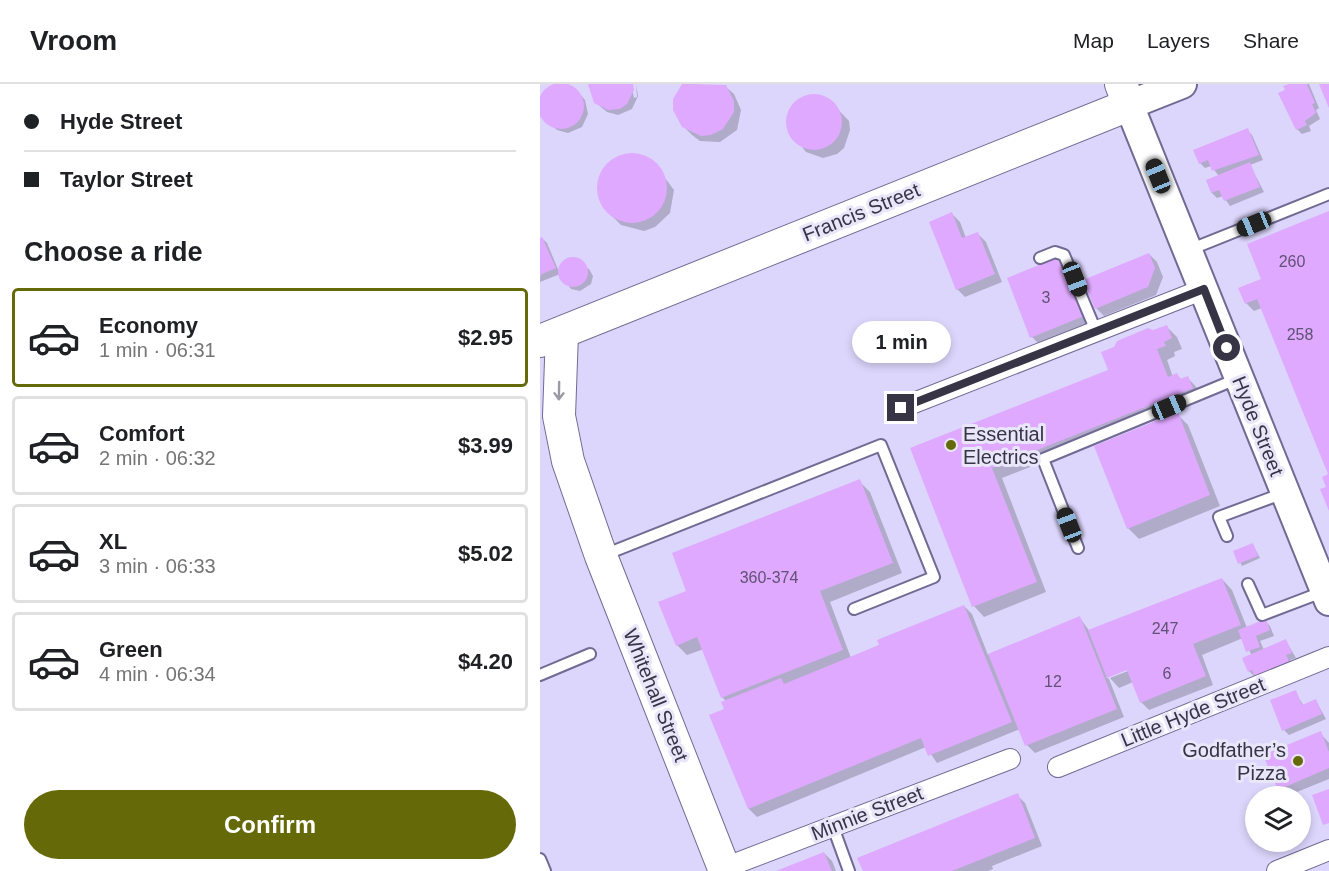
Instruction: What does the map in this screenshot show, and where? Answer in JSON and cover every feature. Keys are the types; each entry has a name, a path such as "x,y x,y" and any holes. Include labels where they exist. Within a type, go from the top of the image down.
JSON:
{"main road":[{"name":"Francis Street","path":"547,333 1125,94"},
{"name":"Whitehall Street","path":"547,333 568,461 601,556 725,869"},
{"name":"Whitehall Street","path":"540,431 560,475 587,518"}],"street":[{"name":"Francis Street","path":"1125,94 1182,84"},
{"name":"Hyde Street","path":"1125,94 1328,594"},
{"path":"901,408 1204,289"},
{"name":"Little Hyde Street","path":"1058,767 1329,657"},
{"name":"Minnie Street","path":"725,869 1010,759"},
{"path":"1277,871 1329,850"}],"lane":[{"path":"1188,250 1329,194"},
{"path":"1040,258 1055,252 1064,255 1096,331"},
{"path":"1078,548 1043,459 1239,378"},
{"path":"601,556 880,445 934,577 854,609"},
{"path":"1227,536 1219,517 1285,492"},
{"path":"1248,584 1262,615 1328,594"},
{"path":"540,675 590,654"},
{"path":"832,826 849,871"},
{"path":"540,859 545,871"}],"building":[{"path":"561,83 570,85 582,97 584,106 582,115 570,127 561,129 552,127 540,115 540,97 552,85"},
{"path":"588,84 633,84 634,90 627,104 620,109 608,110 594,103"},
{"path":"682,84 726,85 734,101 734,112 723,129 711,135 701,136 682,127 673,110 673,99"},
{"path":"1307,84 1315,103 1312,104 1316,113 1305,121 1307,125 1296,130 1278,93 1285,90 1283,86"},
{"path":"1319,84 1329,84 1329,108"},
{"path":"808,94 820,94 830,98 838,106 842,122 838,138 830,146 820,150 808,150 798,146 790,138 786,128 786,116 790,106 798,98"},
{"path":"1248,128 1259,155 1212,171 1208,160 1199,164 1193,150"},
{"path":"632,153 645,156 657,163 664,175 667,188 664,201 657,213 645,220 632,223 619,220 607,213 600,201 597,188 600,175 607,163 619,156"},
{"path":"1250,162 1260,187 1224,201 1219,190 1211,193 1206,180"},
{"path":"1329,211 1329,511 1320,489 1326,487 1322,477 1328,474 1257,299 1245,304 1238,288 1261,279 1247,244"},
{"path":"952,212 962,238 978,232 995,274 956,290 929,222"},
{"path":"542,237 556,268 540,275 540,238"},
{"path":"1149,253 1155,268 1148,287 1095,309 1083,280"},
{"path":"573,257 579,258 587,266 587,278 579,286 573,287 567,286 559,278 558,272 559,266 567,258"},
{"path":"1054,259 1064,263 1084,316 1030,338 1007,278"},
{"path":"1167,325 1172,338 1164,342 1166,346 1157,349 1168,377 1177,373 1180,379 1188,376 1193,388 992,468 1037,582 972,607 910,448 1108,370 1101,352 1114,347 1117,341 1148,328 1153,330"},
{"path":"1178,412 1210,495 1127,529 1094,446"},
{"path":"860,479 893,563 820,591 843,650 721,698 697,637 676,646 658,602 686,591 672,553"},
{"path":"1253,543 1258,556 1238,564 1233,551"},
{"path":"1222,578 1241,625 1193,644 1206,676 1140,703 1127,670 1107,678 1088,630"},
{"path":"964,605 1012,722 928,756 921,738 748,809 709,715 724,709 721,702 781,678 784,684 879,645 877,640"},
{"path":"1080,616 1117,709 1025,746 988,654"},
{"path":"1266,619 1270,630 1256,636 1260,647 1246,652 1238,630"},
{"path":"1286,639 1292,653 1286,655 1290,663 1255,678 1252,670 1248,672 1242,658"},
{"path":"1296,690 1302,705 1316,699 1322,714 1282,731 1270,700"},
{"name":"Godfather’s Pizza","path":"1321,731 1329,752 1329,768 1287,786 1276,786 1263,755"},
{"path":"1329,789 1329,823 1323,825 1312,795"},
{"path":"1018,793 1035,838 952,871 863,871 857,858"},
{"path":"824,852 832,871 776,871"}],"place":[{"name":"Essential Electrics","path":"951,445"},
{"name":"Godfather’s Pizza","path":"1298,761"}],"route":[{"path":"901,408 1204,289 1227,348"}]}
